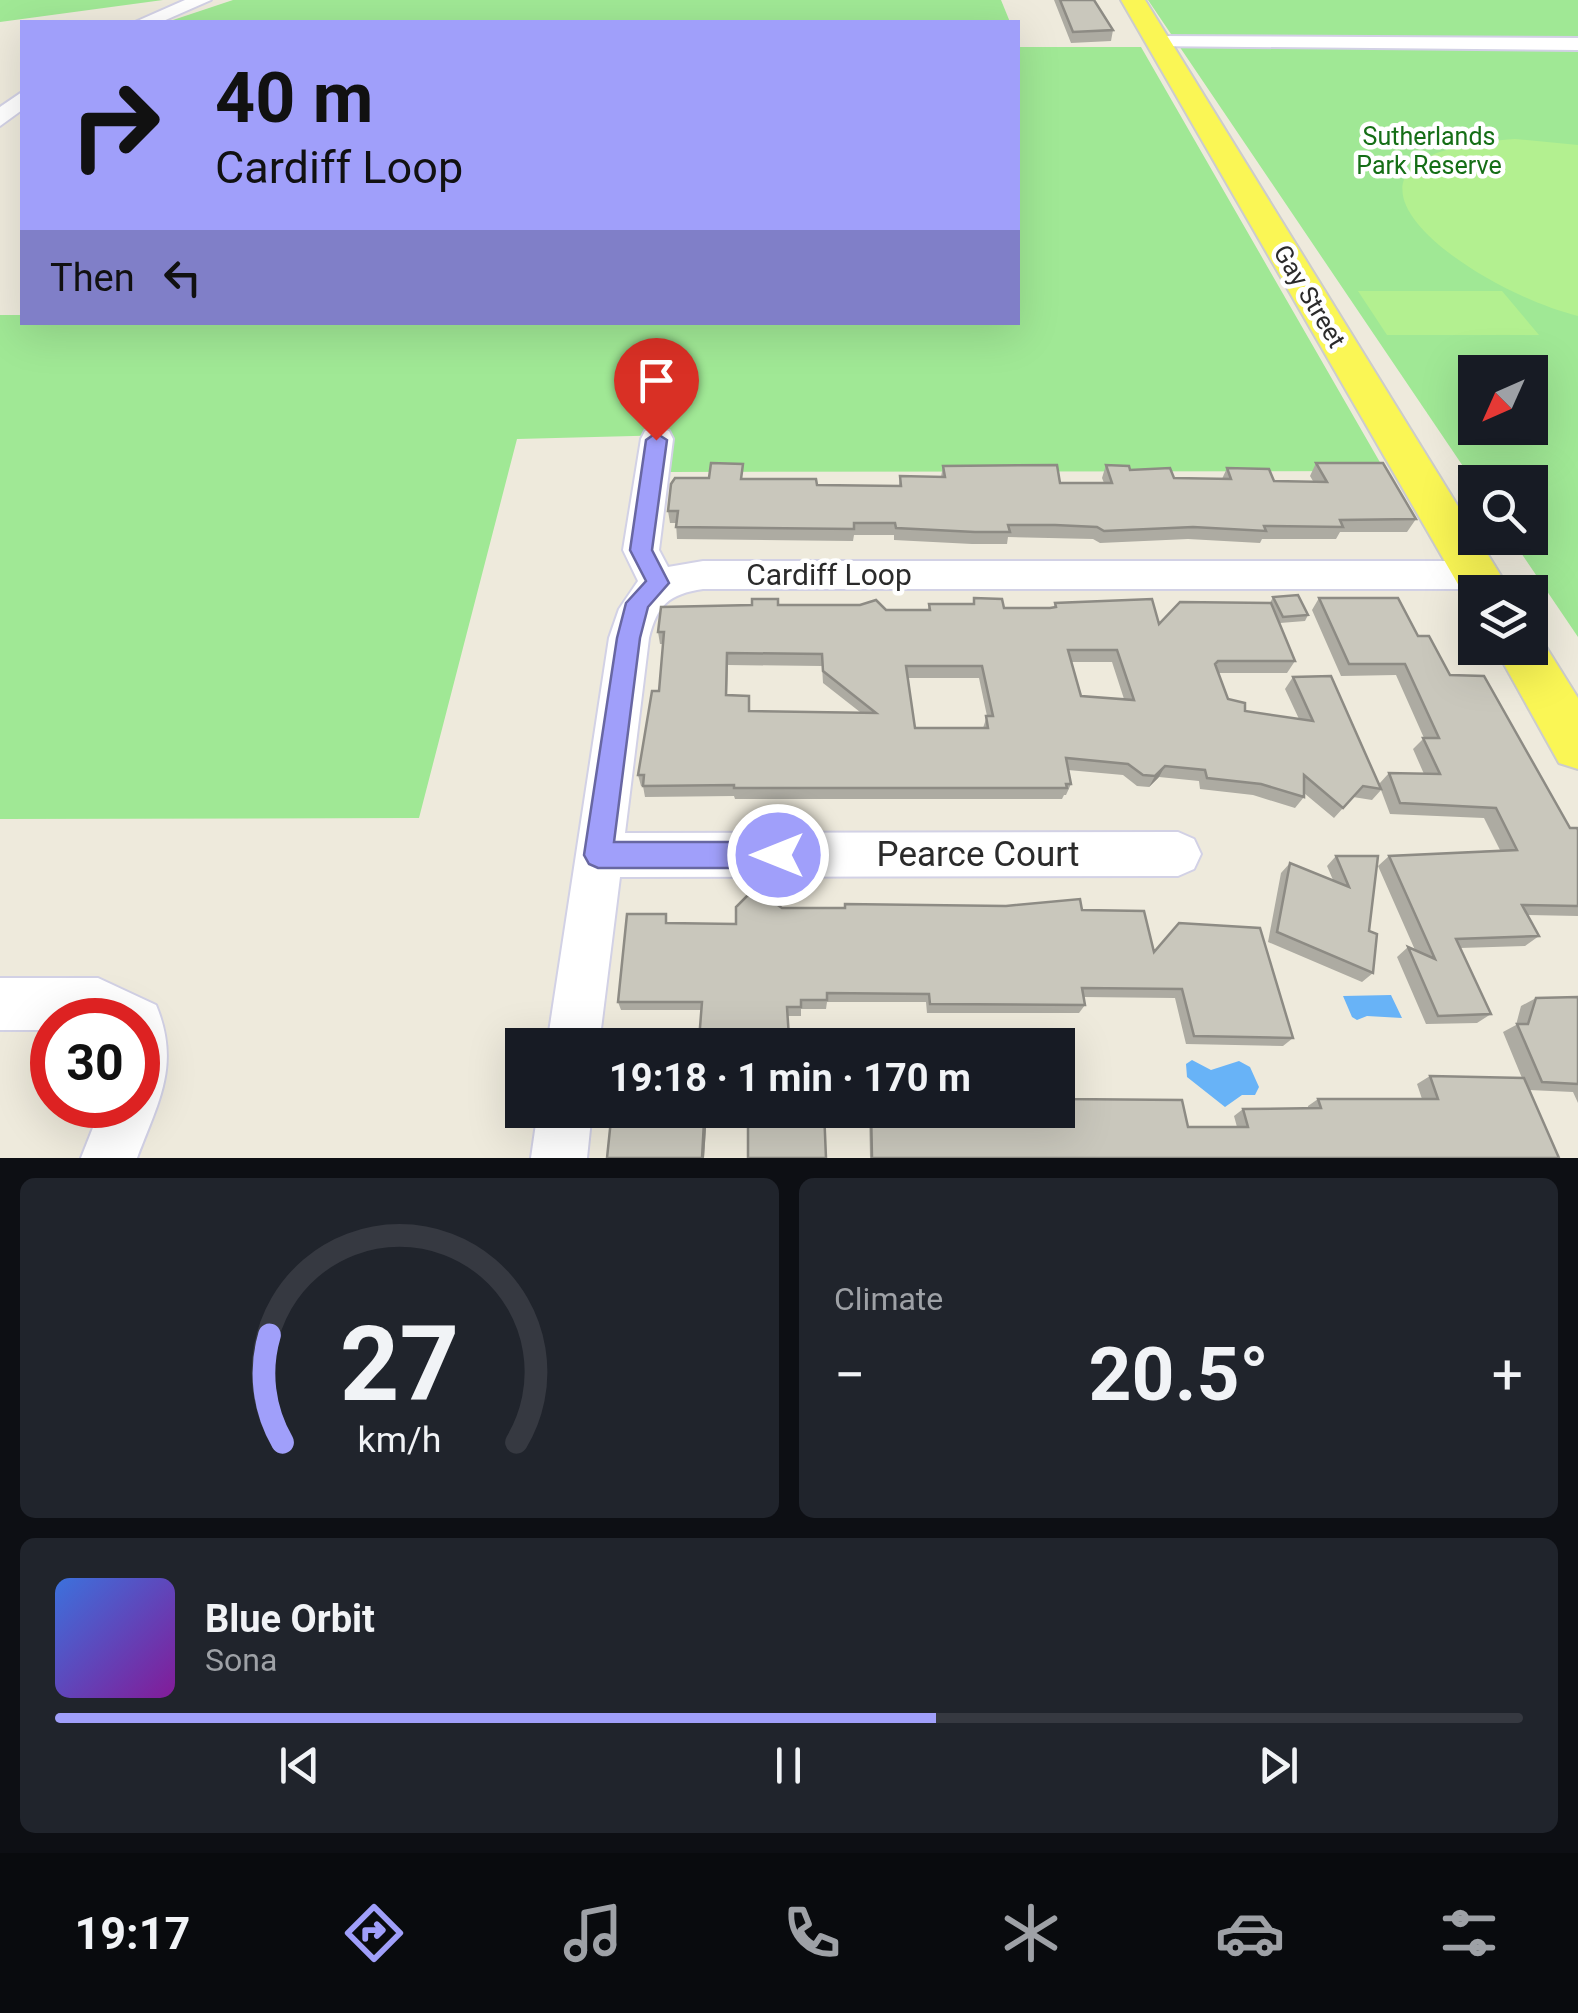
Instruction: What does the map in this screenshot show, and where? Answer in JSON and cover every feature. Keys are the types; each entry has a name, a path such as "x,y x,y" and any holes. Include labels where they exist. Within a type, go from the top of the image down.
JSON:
{"main road":[{"name":"Gay Street","path":"1133,0 1477,575"},
{"path":"1530,665 1578,746"}],"street":[{"path":"150,20 202,0"},
{"path":"1158,42 1578,44"},
{"path":"0,119 20,101"},
{"path":"576,1028 628,638 638,603 658,583 641,550 656,440"},
{"name":"Cardiff Loop","path":"658,583 703,575 1458,584"},
{"name":"Pearce Court","path":"598,855 1178,854"},
{"path":"0,1004 30,1004"},
{"path":"108,1158 120,1128"},
{"path":"558,1158 562,1128"}],"green space":[{"path":"0,0 163,0 0,22"},
{"path":"233,0 1001,0 1009,20 173,20"},
{"name":"Sutherlands Park Reserve","path":"1148,0 1578,0 1578,637 1548,593 1548,575 1536,575 1523,555 1548,555 1548,465 1462,465"},
{"path":"1020,47 1141,47 1385,471 668,472 672,435 517,439 419,818 0,819 0,315 20,315 20,325 1020,325"},
{"path":"1515,139 1578,145 1578,316 1488,279 1448,252 1417,223 1403,195 1411,169 1446,150"},
{"path":"1358,291 1502,291 1539,335 1387,335"}],"water":[{"path":"1391,995 1402,1018 1367,1016 1357,1020 1343,996"},
{"path":"1192,1060 1211,1070 1239,1061 1250,1067 1259,1087 1255,1095 1242,1095 1225,1107 1187,1077 1186,1064"}],"building":[{"path":"1060,0 1094,0 1113,30 1073,32"},
{"path":"711,463 743,464 741,479 816,479 817,485 901,486 900,476 945,477 943,466 1057,465 1060,483 1112,483 1106,465 1129,466 1130,470 1170,468 1174,478 1231,479 1227,468 1269,469 1274,481 1327,482 1316,463 1383,463 1416,519 1340,520 1343,527 1264,526 1266,531 1193,527 1104,531 1097,527 1008,525 1010,532 975,532 896,528 895,523 854,523 854,529 676,527 678,511 668,511 671,484 675,478 709,478"},
{"path":"1298,595 1308,615 1283,617 1273,597"},
{"path":"974,598 1002,599 1004,608 1050,608 1056,607 1055,603 1152,599 1159,624 1180,602 1271,603 1295,661 1218,661 1215,664 1228,699 1245,703 1245,711 1313,721 1293,677 1331,676 1381,789 1363,786 1343,808 1304,775 1304,797 1261,784 1207,778 1205,770 1165,766 1155,776 1143,775 1128,764 1066,758 1071,784 1066,784 1067,788 643,786 644,775 638,775 652,691 659,691 664,632 658,632 661,607 752,605 752,599 778,599 778,605 860,605 876,600 886,610 930,610 929,604 974,604","holes":["1068,650 1117,650 1134,700 1081,696","727,653 822,654 823,671 876,713 749,711 749,696 726,695","906,666 982,666 993,716 986,716 988,728 915,728"]},
{"path":"1319,598 1398,598 1418,636 1429,636 1450,675 1484,676 1570,828 1578,830 1578,906 1522,905 1539,936 1456,939 1491,1014 1438,1016 1408,947 1435,959 1389,856 1517,850 1496,808 1400,803 1389,773 1440,774 1423,738 1439,738 1405,664 1349,664"},
{"path":"1336,856 1378,856 1369,931 1377,934 1373,973 1277,932 1290,863 1349,887"},
{"path":"762,894 782,908 845,908 845,904 1006,906 1080,899 1082,910 1144,911 1154,952 1179,923 1260,928 1293,1038 1194,1036 1182,989 1082,988 1085,1005 930,1004 929,994 827,993 827,1000 801,1000 801,1007 787,1007 788,1028 700,1028 702,1002 618,1002 627,914 666,914 666,923 736,924 736,907 747,896"},
{"path":"1578,997 1578,1084 1542,1082 1517,1024 1528,1024 1536,998"},
{"path":"1430,1076 1524,1078 1559,1158 872,1158 871,1128 1075,1128 1075,1099 1182,1100 1188,1127 1248,1127 1243,1109 1321,1108 1318,1099 1438,1099"},
{"path":"610,1128 704,1128 702,1158 607,1158"},
{"path":"748,1128 825,1128 826,1158 748,1158"}],"route":[{"path":"656,440 641,550 658,583 638,603 628,638 598,855 778,855"}]}
